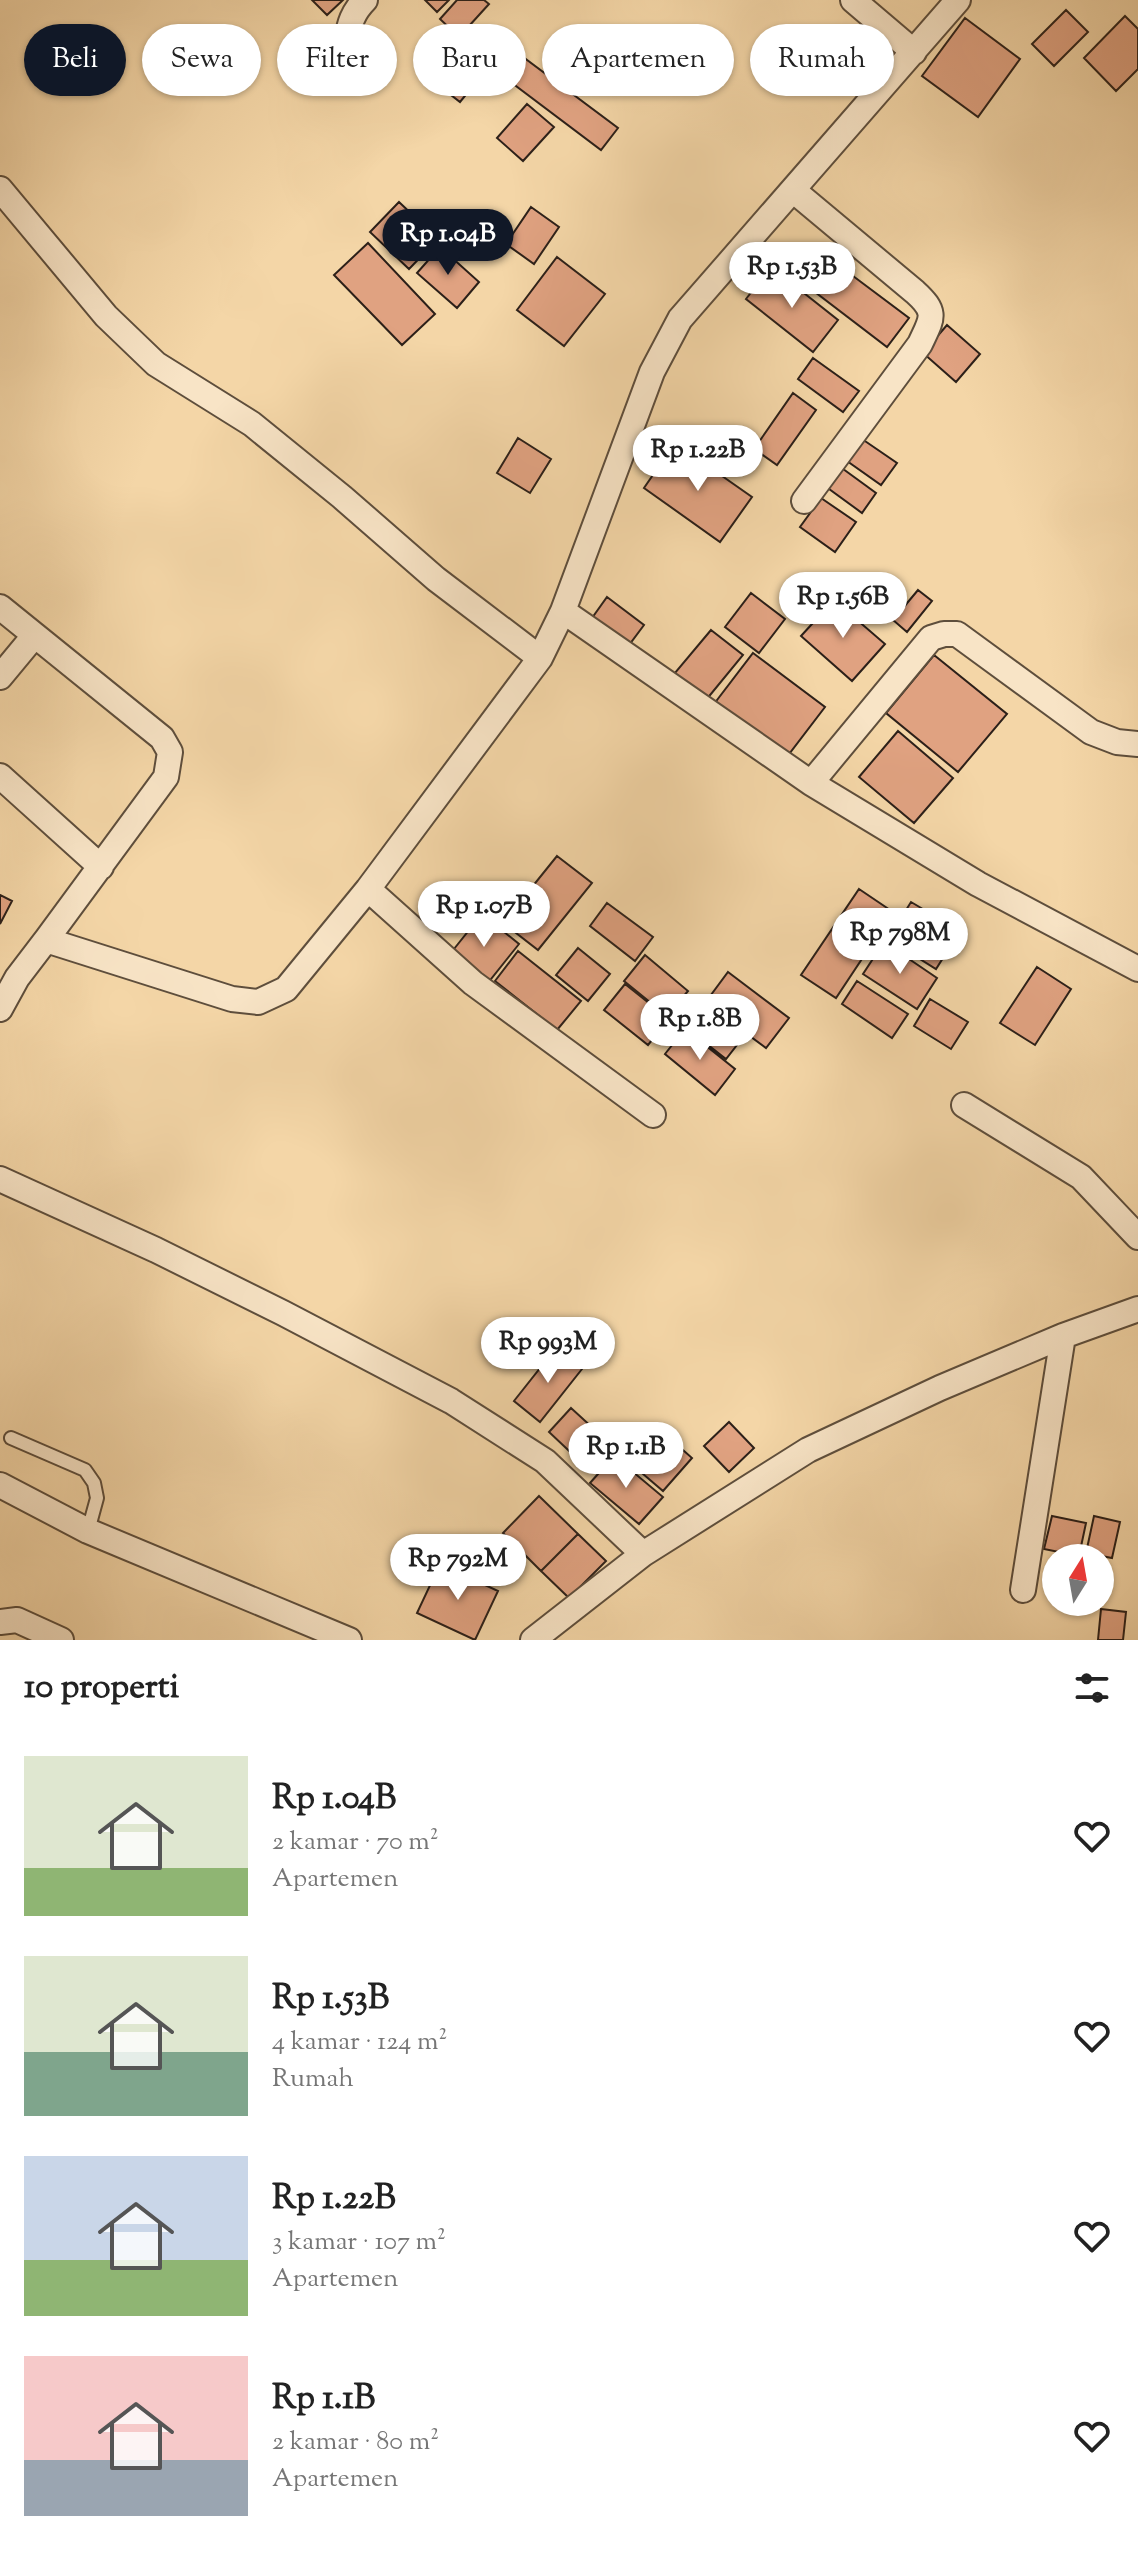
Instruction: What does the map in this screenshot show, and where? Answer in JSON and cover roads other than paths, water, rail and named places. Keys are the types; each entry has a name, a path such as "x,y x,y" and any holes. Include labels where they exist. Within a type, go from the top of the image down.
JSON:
{"street":[{"path":"349,24 357,7 365,0"},
{"path":"853,0 914,52"},
{"path":"46,940 232,999 258,1002 286,989 368,889 540,658 563,611 652,372 680,319 958,0"},
{"path":"0,189 106,316 156,364 252,424 436,579 540,658"},
{"path":"794,191 930,305 932,318 920,344 804,501"},
{"path":"0,607 162,738 170,752 166,777 17,978 0,1007"},
{"path":"563,611 811,783 978,884 1138,969"},
{"path":"811,783 931,638 944,634 957,634 1091,732 1117,742 1138,744"},
{"path":"0,677 34,636"},
{"path":"0,776 101,867"},
{"path":"368,889 473,983 653,1115"},
{"path":"964,1105 1081,1177 1138,1237"},
{"path":"0,1179 156,1250 451,1401 545,1461 643,1554"},
{"path":"533,1640 643,1554 808,1450 940,1388 1063,1336 1138,1309"},
{"path":"1023,1590 1063,1336"},
{"path":"0,1485 88,1531 349,1640"},
{"path":"0,1622 17,1620 61,1640"}],"lane":[{"path":"11,1438 85,1470 94,1483 97,1498 88,1531"}]}
